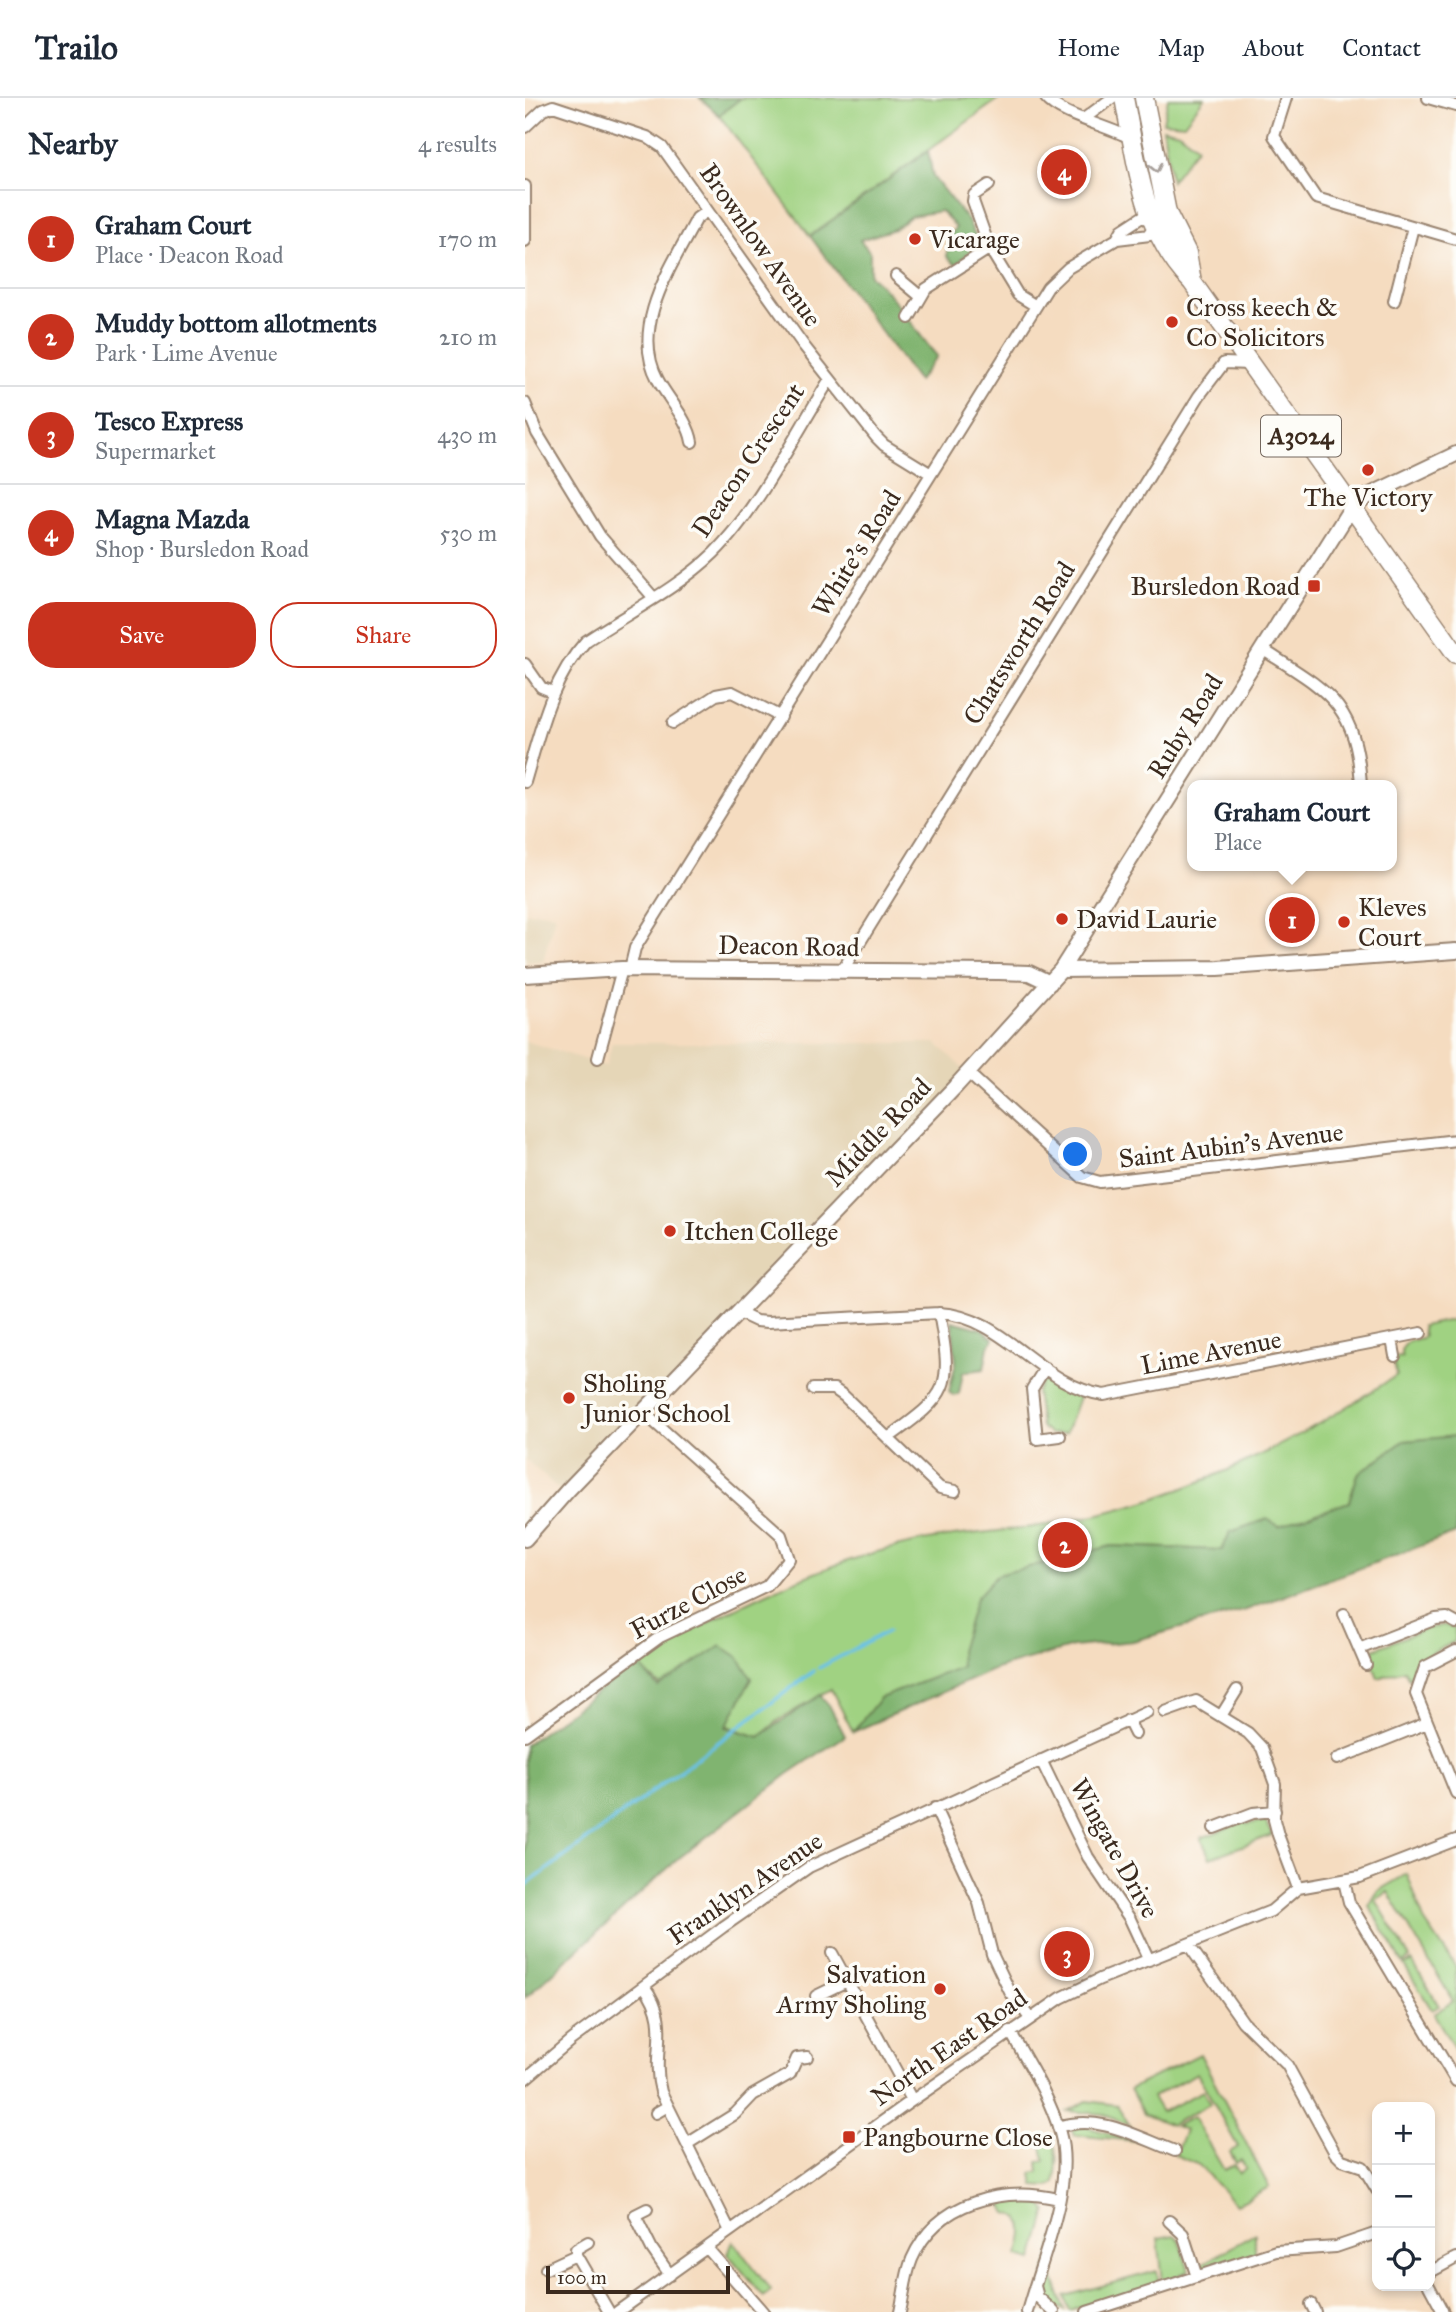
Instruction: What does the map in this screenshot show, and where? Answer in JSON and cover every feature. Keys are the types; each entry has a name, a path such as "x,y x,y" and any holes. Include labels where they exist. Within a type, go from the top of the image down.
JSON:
{"main road":[{"name":"A3024","path":"1124,98 1142,189 1160,217"},
{"name":"A3024","path":"1144,98 1167,253 1192,282 1456,654"}],"street":[{"path":"1046,98 1063,111 1132,139"},
{"path":"1085,118 1112,98"},
{"path":"1286,98 1274,136 1313,195 1456,239"},
{"path":"1428,98 1454,103"},
{"name":"Brownlow Avenue","path":"525,127 543,110 553,106 647,138 662,147 830,379 884,445 931,474"},
{"path":"989,185 974,195 973,201 990,248 1018,295 1036,306"},
{"path":"525,186 525,241"},
{"path":"692,442 651,366 647,338 650,320 663,285 697,218 707,211"},
{"path":"1117,239 1150,235 1160,217"},
{"name":"White's Road","path":"598,1058 635,948 1036,306 1056,277 1117,239 1137,219 1160,217"},
{"path":"1395,301 1413,227"},
{"path":"909,318 920,296 990,248"},
{"path":"896,276 920,296"},
{"name":"Chatsworth Road","path":"842,971 1199,396 1224,363 1249,364"},
{"name":"Deacon Crescent","path":"525,782 562,671 586,641 700,565 729,536 830,379"},
{"path":"525,403 537,433 600,536 653,597"},
{"path":"1352,508 1370,495 1456,454"},
{"name":"Ruby Road","path":"1061,970 1352,508"},
{"path":"1262,649 1315,683 1339,706 1355,737 1360,780"},
{"path":"525,664 541,687 553,692"},
{"path":"674,723 725,692 741,694 781,717"},
{"path":"525,741 537,743"},
{"path":"1061,970 1218,968 1456,951"},
{"name":"Deacon Road","path":"525,975 626,969 1029,973 1050,984"},
{"name":"Middle Road","path":"525,1539 737,1312 968,1073 1061,970"},
{"name":"Saint Aubin's Avenue","path":"968,1073 1082,1177 1093,1181 1180,1175 1456,1140"},
{"name":"Lime Avenue","path":"737,1312 756,1321 768,1322 939,1313 964,1316 986,1325 1045,1368 1078,1388 1103,1395 1421,1333"},
{"path":"888,1438 919,1416 941,1395 948,1362 939,1313"},
{"path":"1392,1339 1395,1356"},
{"path":"1045,1368 1032,1389 1037,1439 1060,1436"},
{"path":"813,1389 834,1389 940,1488 955,1491"},
{"name":"Furze Close","path":"525,1735 660,1637 767,1586 789,1559 782,1535 643,1412"},
{"path":"1344,1614 1366,1665"},
{"path":"1359,1649 1436,1619 1447,1618 1456,1623"},
{"path":"1456,1651 1434,1660 1422,1671 1416,1694 1456,1793"},
{"path":"1221,1716 1237,1690"},
{"path":"1165,1712 1196,1701 1248,1733 1262,1748 1275,1784 1278,1835 1298,1888 1344,1881 1456,1840"},
{"name":"Franklyn Avenue","path":"525,2079 550,2056 793,1877 838,1852 1147,1712"},
{"path":"1128,1720 1135,1734"},
{"path":"1336,1759 1427,1723"},
{"name":"Wingate Drive","path":"1041,1760 1087,1855 1124,1909 1149,1960"},
{"path":"935,1808 979,1903 985,1938 996,1965 1010,1992 1029,2017"},
{"path":"1214,1828 1253,1813 1275,1811"},
{"path":"1344,1881 1349,1902 1455,2078"},
{"name":"North East Road","path":"617,2312 1029,2017 1080,1988 1272,1911 1298,1888"},
{"path":"1188,1944 1247,2028 1287,2065 1335,2153 1342,2160 1363,2167 1372,2182"},
{"path":"832,1953 912,2100"},
{"path":"816,1996 847,1981"},
{"path":"644,1986 661,2021 658,2078 668,2106 730,2231"},
{"path":"1010,2031 1058,2127 1064,2161 1059,2199 1027,2312"},
{"path":"687,2144 735,2115 753,2095 790,2074 797,2056"},
{"path":"656,2113 668,2106"},
{"path":"1058,2127 1079,2122 1095,2122 1175,2151"},
{"path":"900,2312 916,2250 953,2212 994,2195 1033,2194 1059,2199"},
{"path":"647,2209 635,2216 652,2249 670,2275"},
{"path":"1169,2221 1182,2234 1197,2277"},
{"path":"1087,2312 1276,2251 1336,2247 1372,2235"},
{"path":"588,2242 576,2249 576,2255 609,2312"},
{"path":"707,2248 763,2312"},
{"path":"546,2269 576,2255"},
{"path":"1435,2269 1456,2258"},
{"path":"1035,2283 1038,2297 1054,2312"},
{"path":"1432,2291 1443,2312"}],"shaded area":[{"path":"525,913 555,914 543,961 525,962"},
{"name":"Itchen College","path":"525,1041 606,1066 612,1043 936,1043 968,1073 564,1494 525,1459"}],"green space":[{"path":"700,98 741,98 719,115"},
{"path":"741,98 1000,98 810,236 719,115"},
{"path":"1168,98 1204,98 1184,124 1163,122"},
{"path":"1163,128 1179,132 1197,147 1171,181"},
{"path":"928,151 933,177 968,221 979,243 956,265 947,257 948,238 956,227 941,211 911,216 894,229 860,240 870,252 870,276 896,302 937,356 918,381 810,236"},
{"path":"1456,1319 1456,1436 1404,1441 1358,1474 1349,1502 1223,1550 1111,1546 961,1667 880,1698 853,1732 831,1689 779,1720 759,1737 725,1725 677,1699 637,1663 736,1608 840,1563 928,1540 1054,1524 1086,1517 1120,1509 1197,1483 1257,1457 1342,1410 1397,1375 1392,1358 1402,1357 1401,1350 1407,1342 1424,1337 1422,1326"},
{"path":"952,1321 982,1329 994,1339 988,1347 984,1369 963,1372 959,1394 954,1396 949,1392 956,1362"},
{"path":"1048,1380 1079,1397 1066,1433 1050,1434 1041,1427 1036,1392 1042,1382"},
{"path":"1456,1436 1456,1533 1246,1610 1133,1641 1073,1647 995,1669 853,1732 880,1698 961,1667 960,1651 976,1598 997,1575 1111,1546 1222,1550 1230,1532 1267,1519 1279,1526 1349,1502 1358,1474 1404,1441"},
{"path":"1444,1625 1455,1629 1454,1642 1422,1658 1409,1679 1404,1670 1378,1678 1371,1659 1374,1649 1425,1629"},
{"path":"721,1646 738,1657 752,1678 726,1727 759,1737 820,1695 829,1705 845,1736 788,1774 679,1858 525,1998 525,1745 637,1663 658,1687"},
{"path":"1245,1821 1247,1824 1265,1821 1272,1835 1210,1858 1201,1838"},
{"path":"1407,1874 1424,1920 1456,1967 1456,2051 1434,2014 1453,2001 1388,1892 1376,1900 1410,1958 1403,1963 1369,1906 1378,1891"},
{"path":"1412,1961 1439,2006 1432,2010 1404,1965"},
{"path":"1200,2054 1269,2187 1236,2205 1199,2165 1175,2155 1185,2130 1175,2126 1193,2117 1224,2170 1234,2165 1239,2173 1246,2168 1241,2160 1236,2163 1230,2152 1238,2147 1197,2073 1152,2097 1161,2112 1203,2091 1210,2104 1171,2125 1143,2114 1130,2089"},
{"path":"1087,2101 1117,2105 1130,2126 1103,2114 1068,2111"},
{"path":"1082,2126 1137,2141 1074,2135 1072,2129"},
{"path":"1054,2137 1057,2163 1055,2183 1049,2187 1034,2186 1032,2173 1039,2172 1038,2162 1045,2161 1041,2141"},
{"path":"1028,2201 1041,2204 1047,2211 1033,2260 1018,2256 1023,2236 1022,2224 1014,2215 1007,2213 1002,2203"},
{"path":"1255,2234 1255,2253 1209,2268 1200,2265"},
{"path":"1174,2235 1180,2240 1189,2271 1163,2282 1158,2238"},
{"path":"1055,2237 1059,2238 1050,2268 1065,2310 1054,2305 1045,2289 1046,2268"},
{"path":"733,2241 771,2291 764,2297 728,2254"},
{"path":"1157,2271 1159,2284 1070,2311 1065,2296"}],"waterway":[{"path":"819,1668 888,1631"},
{"path":"525,1886 814,1671"}],"place":[{"name":"Magna Mazda","path":"1064,172"},
{"name":"Vicarage","path":"915,239"},
{"name":"Cross keech & Co Solicitors","path":"1172,322"},
{"name":"The Victory","path":"1368,470"},
{"name":"Bursledon Road","path":"1314,586"},
{"name":"David Laurie","path":"1062,919"},
{"name":"Graham Court","path":"1292,920"},
{"name":"Kleves Court","path":"1344,922"},
{"name":"Itchen College","path":"670,1231"},
{"name":"Sholing Junior School","path":"569,1398"},
{"name":"Muddy bottom allotments","path":"1065,1545"},
{"name":"Tesco Express","path":"1067,1954"},
{"name":"Salvation Army Sholing","path":"940,1989"},
{"name":"Pangbourne Close","path":"849,2137"}]}
